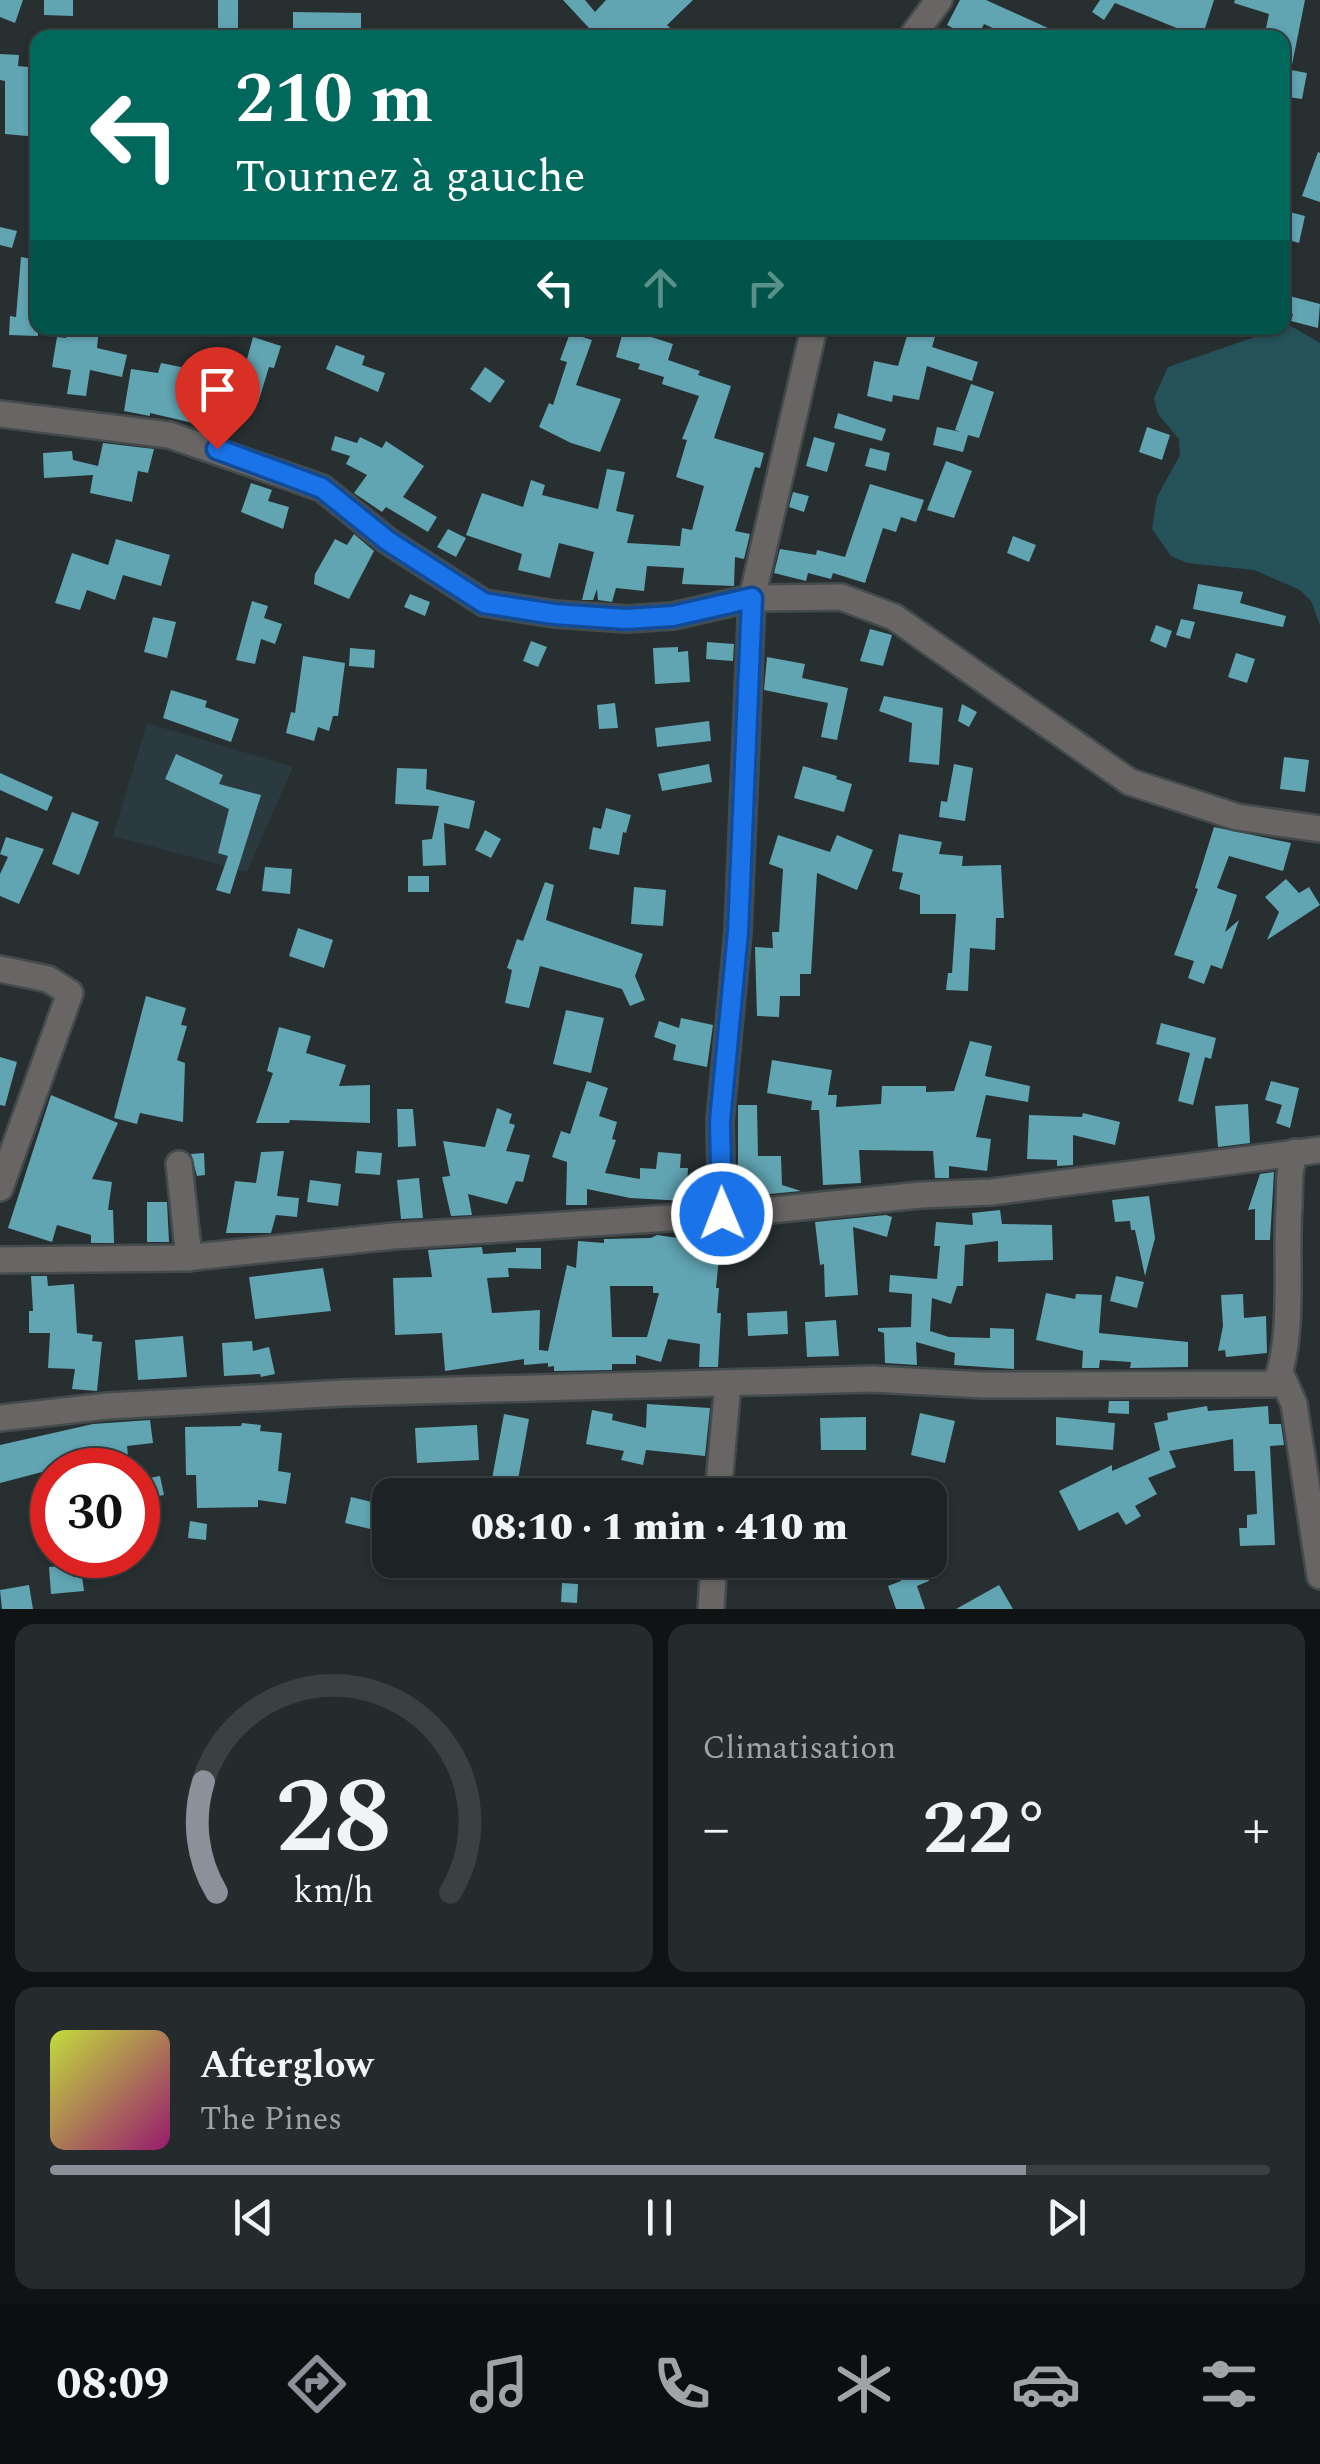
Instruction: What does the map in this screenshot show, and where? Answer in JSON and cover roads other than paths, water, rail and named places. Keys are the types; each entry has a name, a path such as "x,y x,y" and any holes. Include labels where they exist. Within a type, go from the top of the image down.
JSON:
{"street":[{"path":"917,30 939,0"},
{"path":"722,1214 720,1121 738,932 752,598 812,335"},
{"path":"0,414 169,435 322,488 388,541 484,603 554,614 626,619 673,616 752,598 840,597 894,618 1130,782 1238,817 1320,829"},
{"path":"0,968 48,978 70,993 0,1188"},
{"path":"0,1260 189,1258 375,1238 992,1192 1308,1151"},
{"path":"0,1418 108,1406 344,1393 872,1379 984,1385 1276,1384 1285,1360 1291,1162 1308,1151"},
{"path":"179,1164 189,1258"},
{"path":"1280,1372 1294,1404 1320,1576"},
{"path":"720,1478 728,1384"},
{"path":"711,1609 713,1578"}]}
